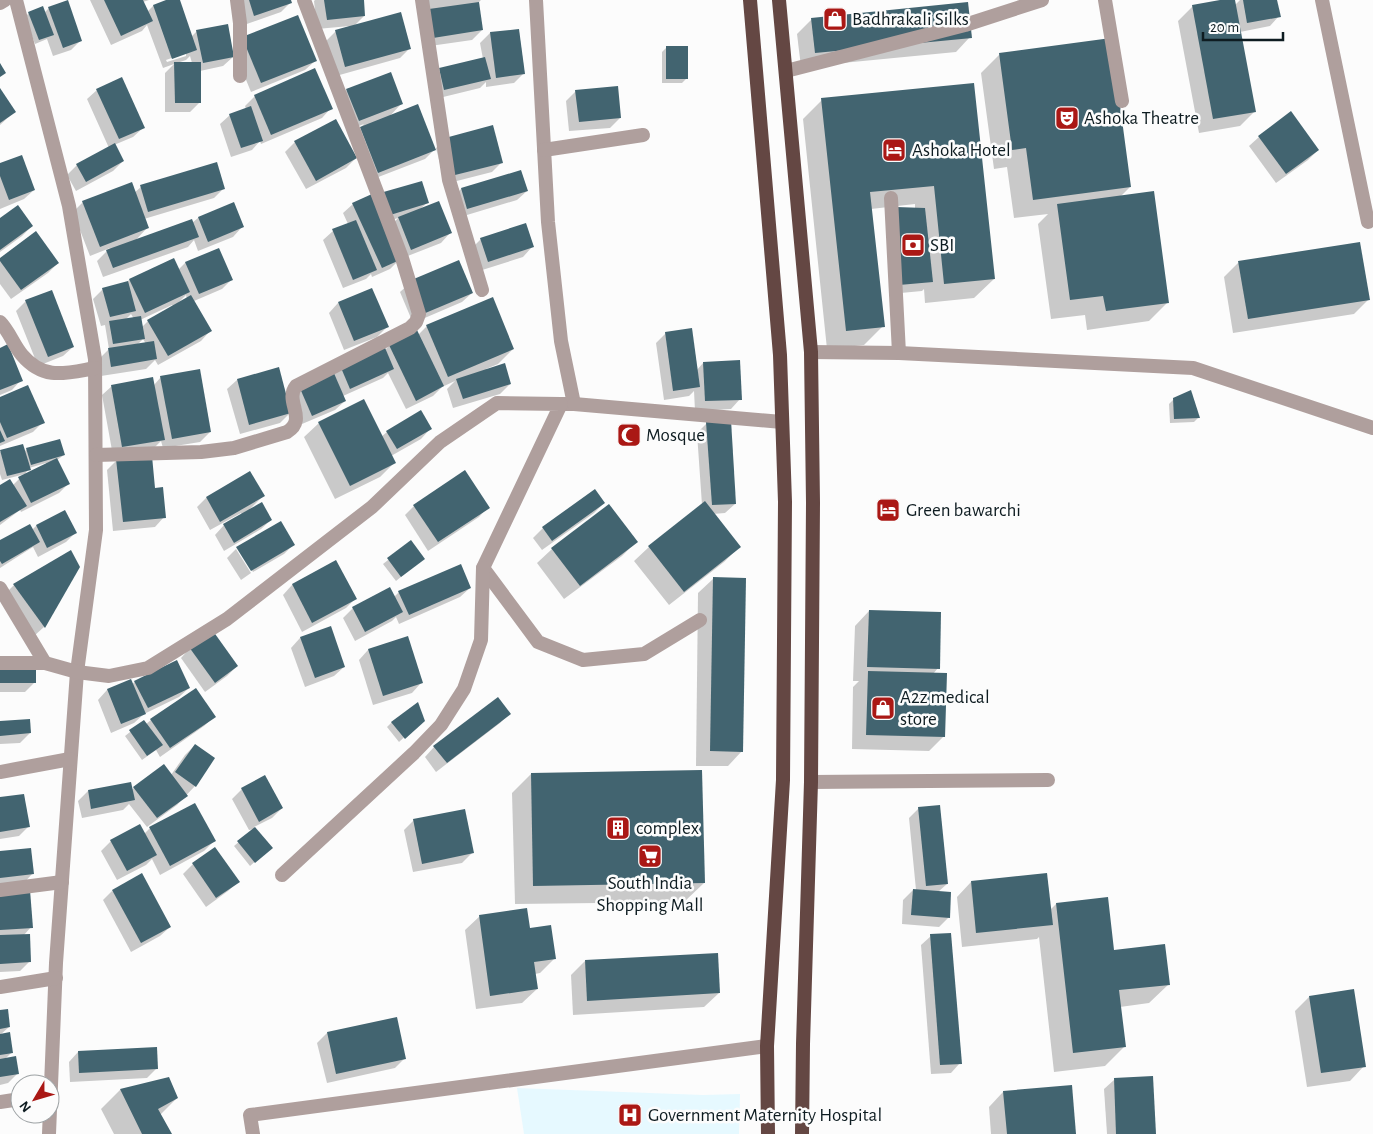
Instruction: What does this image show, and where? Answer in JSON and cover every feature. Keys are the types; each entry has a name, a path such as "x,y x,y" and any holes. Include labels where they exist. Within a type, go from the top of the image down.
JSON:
{"highway":[{"path":"750,0 780,355 785,502 783,780 767,1046 768,1134"},
{"path":"779,0 811,352 813,503 811,782 803,1035 802,1134"}],"street":[{"path":"0,3 4,0"},
{"path":"16,0 70,206 95,359 96,530 77,672 51,1074"},
{"path":"237,0 240,23 240,76"},
{"path":"96,455 201,452 234,448 286,432 293,428 297,422 293,395 293,390 296,386 410,328 416,322 419,314 402,258 304,0"},
{"path":"422,0 449,180 482,290"},
{"path":"282,875 414,753 441,725 464,689 481,640 483,568 568,404 548,222 536,0"},
{"path":"786,71 965,25 1042,0"},
{"path":"1105,0 1122,101"},
{"path":"1322,0 1368,222"},
{"path":"544,150 644,135"},
{"path":"891,198 899,353"},
{"path":"0,322 22,355 45,371 60,374 95,368"},
{"path":"811,352 899,353 1193,368 1373,428"},
{"path":"0,662 45,663 77,672 109,676 148,668 228,618 372,508 440,442 497,403 568,404 782,422"},
{"path":"483,568 538,642 583,660 644,654 700,620"},
{"path":"0,588 45,663"},
{"path":"0,772 70,759"},
{"path":"811,782 1048,780"},
{"path":"0,890 62,882"},
{"path":"0,987 56,978"},
{"path":"253,1134 250,1115 767,1046"}],"shaded area":[{"name":"Government Maternity Hospital","path":"517,1088 703,1095 740,1094 739,1134 524,1134"}],"building":[{"path":"68,0 82,41 63,48 48,7"},
{"path":"104,0 143,0 153,21 121,36"},
{"path":"166,0 180,0 197,50 172,59 153,5"},
{"path":"249,0 291,0 292,3 254,16"},
{"path":"324,0 364,0 365,16 327,20"},
{"path":"1220,0 1235,0 1256,112 1213,119 1192,5"},
{"path":"1243,0 1277,0 1281,17 1247,23"},
{"path":"479,2 483,30 433,38 429,9"},
{"path":"968,2 972,38 815,53 811,18"},
{"path":"43,6 54,35 39,40 28,12"},
{"path":"401,12 411,49 345,67 335,30"},
{"path":"298,15 317,61 261,83 242,37"},
{"path":"228,24 234,57 203,63 196,30"},
{"path":"519,29 525,74 496,78 490,32"},
{"path":"1111,38 1131,187 1033,200 1026,148 1012,150 999,53"},
{"path":"666,46 688,46 688,79 666,79"},
{"path":"485,57 491,79 444,90 439,68"},
{"path":"174,62 201,62 201,103 175,103"},
{"path":"0,63 6,73 0,77"},
{"path":"315,68 333,109 271,135 254,95"},
{"path":"391,72 403,104 359,121 346,89"},
{"path":"122,77 145,128 119,139 96,89"},
{"path":"974,83 995,279 944,284 934,186 870,192 885,327 846,331 821,98"},
{"path":"618,86 621,118 579,122 575,90"},
{"path":"0,88 16,112 0,123"},
{"path":"418,104 436,150 378,173 360,127"},
{"path":"251,106 263,141 241,148 229,114"},
{"path":"1291,111 1319,150 1286,174 1258,136"},
{"path":"336,119 357,158 316,181 294,141"},
{"path":"493,125 503,163 455,175 445,138"},
{"path":"115,143 124,161 86,182 76,164"},
{"path":"22,155 35,190 9,200 0,176 0,163"},
{"path":"217,162 225,189 148,212 140,185"},
{"path":"521,170 528,191 467,209 461,188"},
{"path":"422,181 429,203 387,216 380,193"},
{"path":"132,182 149,228 100,247 82,201"},
{"path":"1154,191 1169,303 1106,311 1103,296 1070,300 1057,204"},
{"path":"372,194 402,259 382,268 352,203"},
{"path":"439,201 452,233 411,250 398,217"},
{"path":"234,202 244,227 208,242 198,217"},
{"path":"18,205 33,226 0,250 0,218"},
{"name":"SBI","path":"896,207 925,208 933,282 899,285"},
{"path":"192,219 199,237 113,268 106,250"},
{"path":"356,220 377,270 353,280 332,229"},
{"path":"526,223 534,247 488,262 480,238"},
{"path":"36,231 59,263 21,290 0,261 0,258"},
{"path":"1360,242 1370,300 1248,319 1238,261"},
{"path":"219,248 233,280 199,294 185,262"},
{"path":"174,258 190,292 145,313 129,279"},
{"path":"459,260 473,293 423,314 409,281"},
{"path":"128,281 136,311 110,317 102,288"},
{"path":"372,288 389,327 354,341 338,302"},
{"path":"52,290 74,347 48,357 25,300"},
{"path":"191,295 212,331 168,356 147,320"},
{"path":"493,297 514,349 448,377 426,325"},
{"path":"141,316 145,339 113,344 109,321"},
{"path":"692,328 700,387 673,391 665,332"},
{"path":"417,330 444,386 416,401 389,345"},
{"path":"154,341 157,359 111,367 108,348"},
{"path":"383,343 394,369 350,389 339,363"},
{"path":"8,344 23,381 0,390 0,348"},
{"path":"740,360 742,400 705,401 703,362"},
{"path":"505,363 511,384 463,399 456,379"},
{"path":"279,367 291,413 249,425 237,379"},
{"path":"200,369 211,432 172,439 160,376"},
{"path":"333,371 346,401 312,416 299,386"},
{"path":"153,377 165,440 122,447 111,385"},
{"path":"28,385 45,423 7,438 0,422 0,397"},
{"path":"1191,390 1200,418 1174,419 1173,398"},
{"path":"364,399 396,463 350,486 318,422"},
{"path":"421,410 432,429 397,449 386,431"},
{"path":"731,420 736,504 712,505 706,422"},
{"path":"0,430 5,441 0,443"},
{"path":"60,439 65,455 31,465 26,448"},
{"path":"23,444 31,470 7,476 0,450"},
{"path":"152,456 155,488 163,487 166,518 123,522 116,459"},
{"path":"57,458 70,484 31,503 18,477"},
{"path":"465,470 490,508 438,542 413,505"},
{"path":"250,471 265,496 220,522 206,497"},
{"path":"10,479 27,506 0,522 0,485"},
{"path":"595,489 605,503 552,541 542,527"},
{"path":"705,501 741,547 684,592 648,546"},
{"path":"262,502 272,520 234,543 223,524"},
{"path":"609,504 638,542 580,586 551,548"},
{"path":"65,510 77,533 47,548 36,525"},
{"path":"281,521 295,545 251,571 236,547"},
{"path":"30,524 40,542 2,564 0,561 0,540"},
{"path":"411,540 425,559 401,577 387,558"},
{"path":"71,550 80,567 45,628 13,584"},
{"path":"336,560 357,599 312,623 292,584"},
{"path":"461,564 471,588 409,615 398,591"},
{"path":"713,577 746,578 743,752 710,751"},
{"path":"390,587 403,612 365,632 352,607"},
{"path":"869,610 941,612 940,669 867,667"},
{"path":"331,626 345,667 315,678 300,637"},
{"path":"213,631 238,666 215,683 189,647"},
{"path":"408,636 423,683 383,696 368,649"},
{"path":"177,660 190,688 148,708 134,681"},
{"path":"0,664 36,664 36,683 0,683"},
{"path":"868,671 947,673 945,737 866,735"},
{"path":"131,679 146,714 121,724 107,689"},
{"path":"196,688 216,717 170,748 150,719"},
{"path":"498,697 511,714 447,763 433,746"},
{"path":"418,702 425,721 405,739 391,722"},
{"path":"30,719 31,733 0,736 0,721"},
{"path":"144,720 163,745 147,756 129,730"},
{"path":"195,744 215,758 196,787 175,772"},
{"path":"164,764 188,796 157,818 133,787"},
{"name":"complex","path":"702,770 705,883 533,886 531,773"},
{"path":"265,775 283,808 259,822 241,788"},
{"path":"131,782 135,800 91,809 88,790"},
{"path":"24,794 30,827 0,832 0,797"},
{"path":"195,803 216,841 170,866 149,827"},
{"path":"940,805 948,884 926,886 918,807"},
{"path":"465,809 474,853 422,864 413,819"},
{"path":"140,824 157,855 127,871 110,840"},
{"path":"255,827 273,848 255,863 237,841"},
{"path":"215,847 240,882 216,898 192,863"},
{"path":"31,848 34,874 0,878 0,851"},
{"path":"142,873 171,927 141,943 112,890"},
{"path":"1047,873 1053,925 976,933 971,881"},
{"path":"913,889 951,892 950,918 911,915"},
{"path":"30,890 33,928 0,930 0,891"},
{"path":"1108,897 1114,950 1165,944 1170,985 1119,990 1126,1047 1073,1053 1056,903"},
{"path":"527,908 530,928 551,925 556,959 534,962 538,989 490,996 479,915"},
{"path":"951,933 962,1064 940,1065 930,934"},
{"path":"30,934 31,962 0,964 0,935"},
{"path":"718,953 720,993 587,1001 585,960"},
{"path":"1354,989 1366,1067 1321,1073 1309,996"},
{"path":"8,1009 10,1027 0,1029 0,1010"},
{"path":"397,1017 406,1059 336,1074 327,1032"},
{"path":"10,1032 13,1053 0,1055 0,1034"},
{"path":"157,1047 158,1069 79,1073 78,1051"},
{"path":"16,1056 19,1074 0,1077 0,1059"},
{"path":"1153,1076 1156,1134 1116,1134 1114,1078"},
{"path":"169,1077 178,1098 158,1109 172,1134 142,1134 120,1089"},
{"path":"1072,1085 1076,1134 1007,1134 1003,1091"}],"place":[{"name":"Badhrakali Silks","path":"835,19"},
{"name":"Ashoka Theatre","path":"1067,118"},
{"name":"Ashoka Hotel","path":"894,150"},
{"name":"SBI","path":"913,245"},
{"name":"Mosque","path":"629,435"},
{"name":"Green bawarchi","path":"888,510"},
{"name":"A2z medical store","path":"883,708"},
{"name":"complex","path":"618,828"},
{"name":"South India Shopping Mall","path":"650,856"},
{"name":"Government Maternity Hospital","path":"630,1115"}]}
